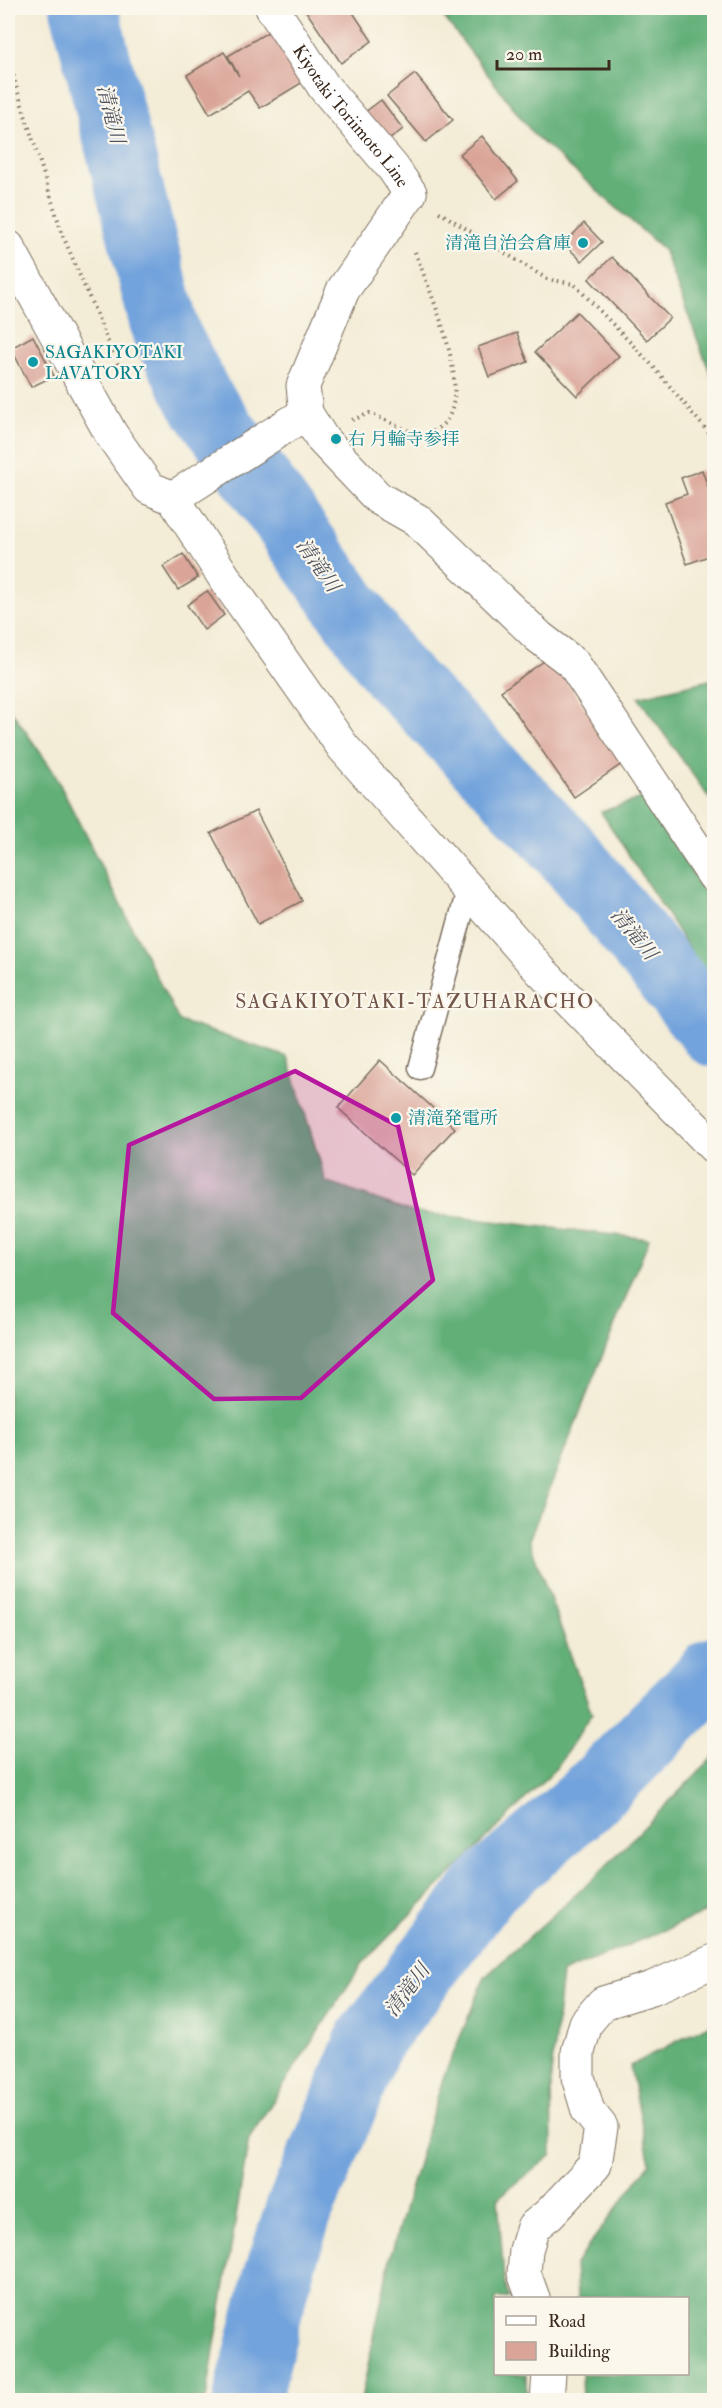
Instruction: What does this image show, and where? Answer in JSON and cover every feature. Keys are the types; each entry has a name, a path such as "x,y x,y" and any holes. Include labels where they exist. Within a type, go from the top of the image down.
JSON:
{"street":[{"name":"Kiyotaki Toriimoto Line","path":"275,12 324,87 393,168 405,201"},
{"path":"405,201 343,290 303,386 302,416 378,498 417,520 539,637 573,663 714,876"},
{"path":"8,248 111,434 149,488 178,495 302,416"},
{"path":"178,495 226,580 343,747 540,971 714,1147"},
{"path":"533,2297 525,2273 526,2250 533,2227 557,2206 595,2165 600,2141 601,2127 588,2111 578,2077 578,2052 586,2023 603,2003 652,1988 714,1961"},
{"path":"547,2400 549,2375"}],"lane":[{"path":"420,1068 468,890"}],"path":[{"path":"8,52 16,86 63,236 121,374"},
{"path":"370,413 424,438 446,421 455,395 453,360 405,201"},
{"path":"405,201 547,279 574,284 651,364 714,439"}],"highlighted area":[{"path":"295,1071 398,1126 433,1280 301,1398 214,1399 113,1313 129,1145"}],"green space":[{"path":"437,8 714,8 714,383 663,249 534,135"},
{"path":"714,679 714,805 638,697"},
{"path":"8,706 53,771 179,1021 288,1057 326,1182 413,1212 649,1239 529,1540 592,1714 557,1767 362,1964 249,2138 206,2400 8,2400"},
{"path":"642,798 714,905 714,982 706,975 601,812"},
{"path":"714,1756 714,1909 562,1973 551,2076 552,2155 498,2198 504,2279 509,2297 494,2297 494,2375 526,2375 527,2400 361,2400 390,2258 443,2078 485,1977 595,1877"},
{"path":"714,2022 714,2400 582,2400 581,2375 689,2375 689,2297 577,2297 575,2264 650,2163 630,2066"}],"building":[{"path":"140,8 154,8 141,12"},
{"path":"304,8 350,8 372,41 341,63"},
{"path":"276,27 308,79 260,108 248,91 210,114 187,75 224,52 239,76 228,56"},
{"path":"415,74 453,120 426,142 387,96"},
{"path":"381,100 403,129 386,142 364,113"},
{"path":"482,136 518,181 496,199 460,154"},
{"name":"清滝自治会倉庫","path":"584,223 602,242 582,261 564,244"},
{"path":"612,257 670,318 647,340 589,279"},
{"path":"8,282 18,296 8,303"},
{"path":"577,312 619,356 577,396 535,352"},
{"path":"517,333 528,362 489,377 478,347"},
{"name":"SAGAKIYOTAKI LAVATORY","path":"33,336 54,376 31,387 11,348"},
{"path":"702,470 708,487 714,484 714,554 687,564 665,502 687,494 681,478"},
{"path":"183,554 198,578 178,590 163,567"},
{"path":"207,591 224,615 204,630 187,605"},
{"path":"550,657 623,763 574,797 501,691"},
{"path":"256,811 302,901 258,924 211,833"},
{"name":"清滝発電所","path":"380,1060 455,1128 412,1175 338,1108"}],"waterway":[{"name":"清滝川","path":"84,8 166,333 199,398 394,672 563,847 714,1033"},
{"name":"清滝川","path":"247,2400 276,2281 299,2210 368,2042 488,1885 586,1800 714,1671"}],"place":[{"name":"清滝自治会倉庫","path":"583,243"},
{"name":"SAGAKIYOTAKI LAVATORY","path":"33,362"},
{"name":"右 月輪寺参拝","path":"336,439"},
{"name":"清滝発電所","path":"396,1118"}],"district":[{"name":"SAGAKIYOTAKI-TAZUHARACHO","path":"415,1001"}]}
